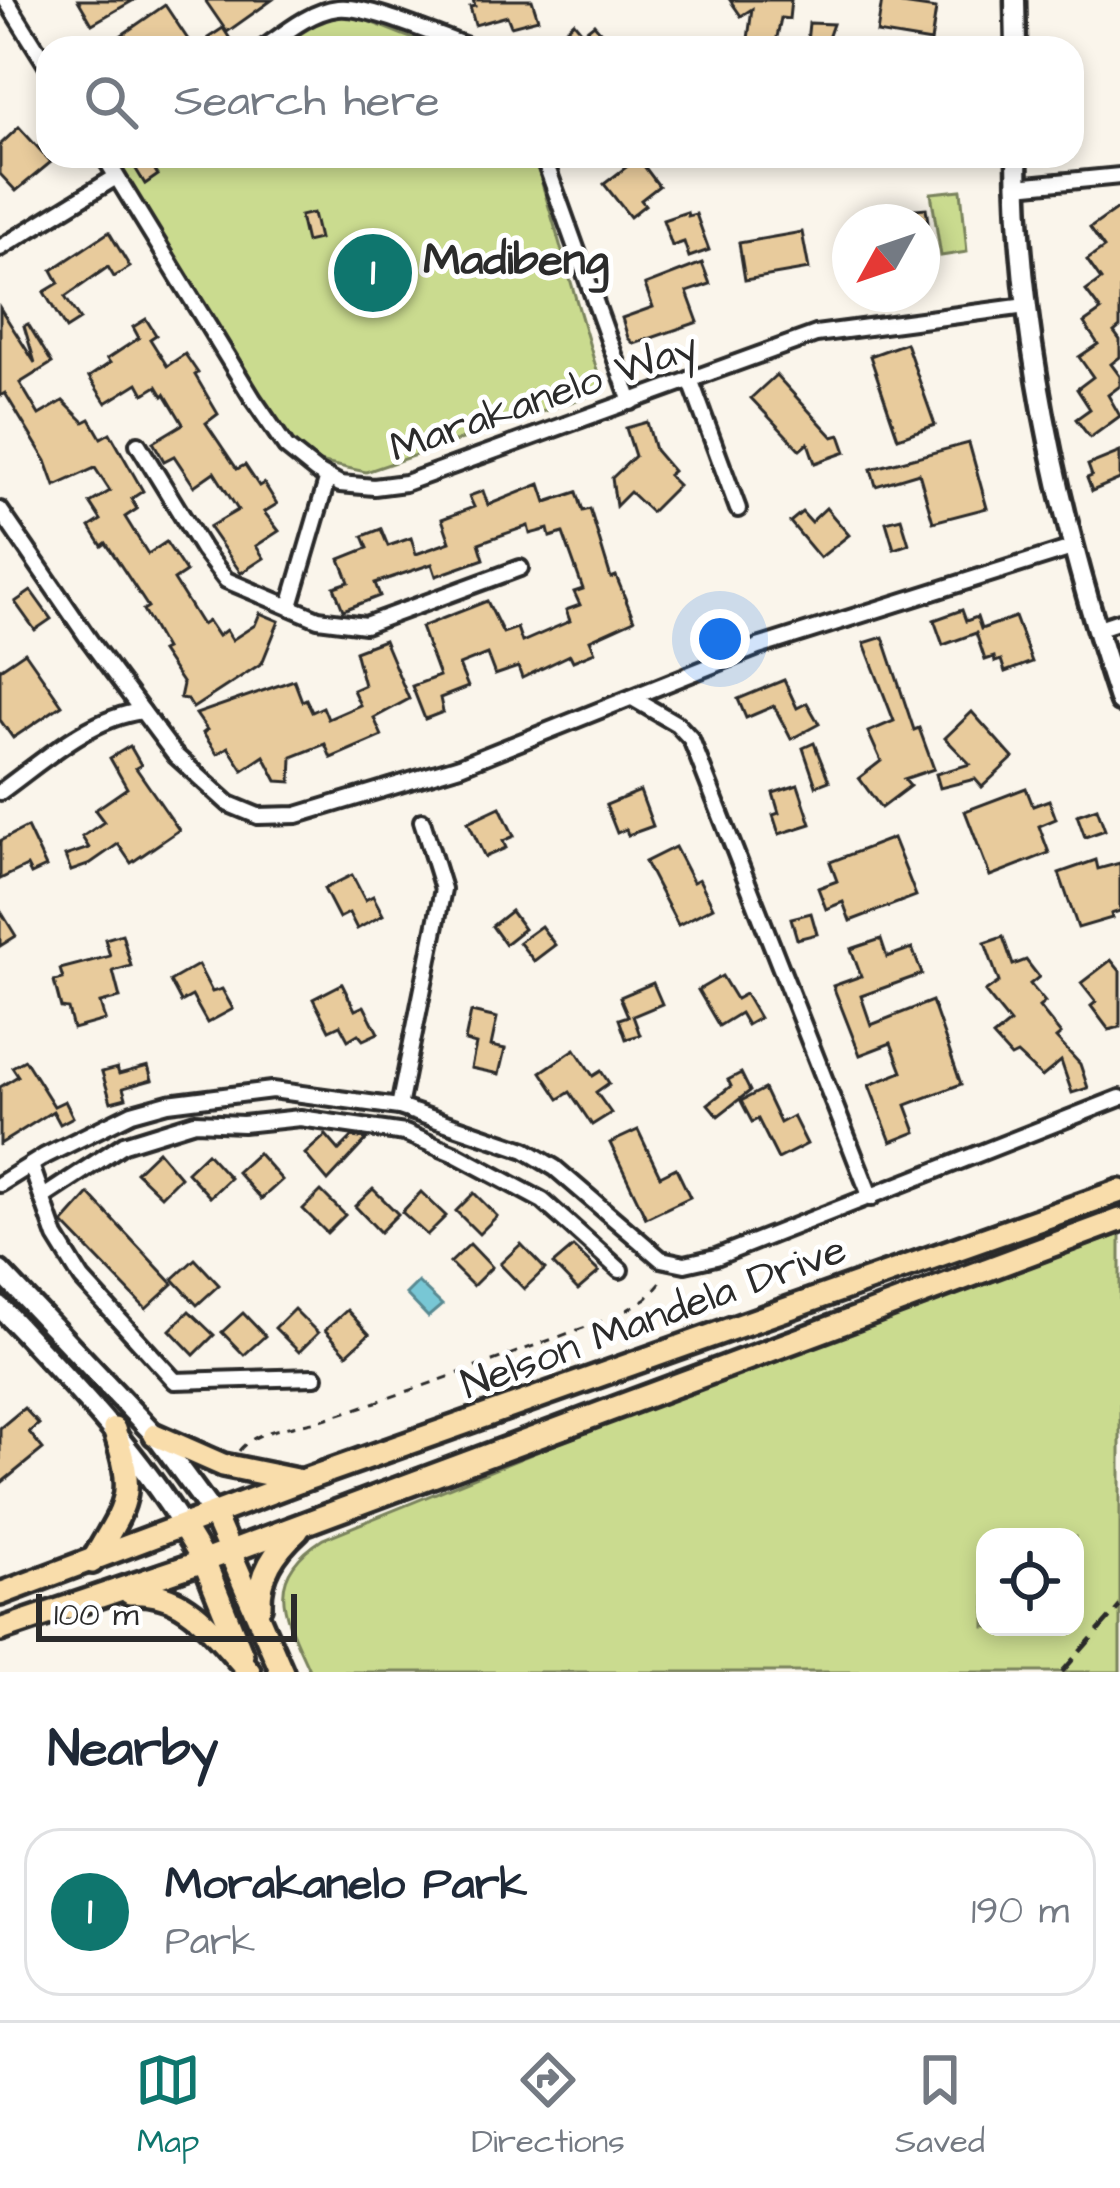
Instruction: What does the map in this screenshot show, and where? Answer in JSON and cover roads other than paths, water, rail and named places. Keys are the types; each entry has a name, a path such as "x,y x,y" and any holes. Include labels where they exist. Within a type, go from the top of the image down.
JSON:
{"main road":[{"name":"Nelson Mandela Drive","path":"0,1594 301,1481 1120,1191"},
{"name":"Nelson Mandela Drive","path":"0,1630 204,1561 1120,1220"},
{"path":"92,1562 129,1489 129,1473 114,1430"},
{"path":"155,1435 230,1467 301,1481"},
{"path":"214,1515 279,1664"},
{"path":"279,1664 260,1605 259,1585 280,1547 308,1522"},
{"path":"184,1528 204,1561 249,1671"},
{"path":"112,1594 164,1594 199,1618 249,1671"}],"street":[{"path":"6,0 36,48"},
{"path":"1015,0 1016,36"},
{"path":"282,36 333,4 436,36"},
{"path":"111,168 286,447 328,478 290,606"},
{"path":"547,168 632,401"},
{"path":"1017,168 1026,306 1055,464 1096,629 1120,703"},
{"path":"1017,186 1120,176"},
{"path":"0,248 116,177"},
{"name":"Marakanelo Way","path":"328,478 374,487 405,483 816,334 1026,306"},
{"path":"690,379 738,509"},
{"path":"138,444 202,550 226,580 318,619 365,625 520,568"},
{"path":"0,510 175,754 229,804 258,816 297,814 460,766 758,647 1075,547"},
{"path":"1096,629 1120,621"},
{"path":"634,699 676,724 691,739 871,1198"},
{"path":"0,792 118,714 142,711"},
{"path":"399,1106 443,889 422,821"},
{"path":"0,1184 132,1113 168,1103 272,1090 399,1106 525,1150 555,1168 641,1246 675,1262 716,1257 1120,1098"},
{"path":"42,1198 124,1144 195,1122 243,1124 300,1118 405,1133 455,1154 543,1201 620,1270"},
{"path":"31,1165 56,1237 82,1279 175,1381 315,1377"},
{"path":"0,1271 155,1435 214,1515"},
{"path":"0,1307 114,1430 151,1475 184,1528"}],"water":[{"path":"418,1282 442,1305 428,1317 406,1294"}],"railway":[{"path":"1062,1672 1120,1606"}],"place":[{"name":"Morakanelo Park","path":"373,273"}],"district":[{"name":"Madibeng","path":"516,258"}]}
